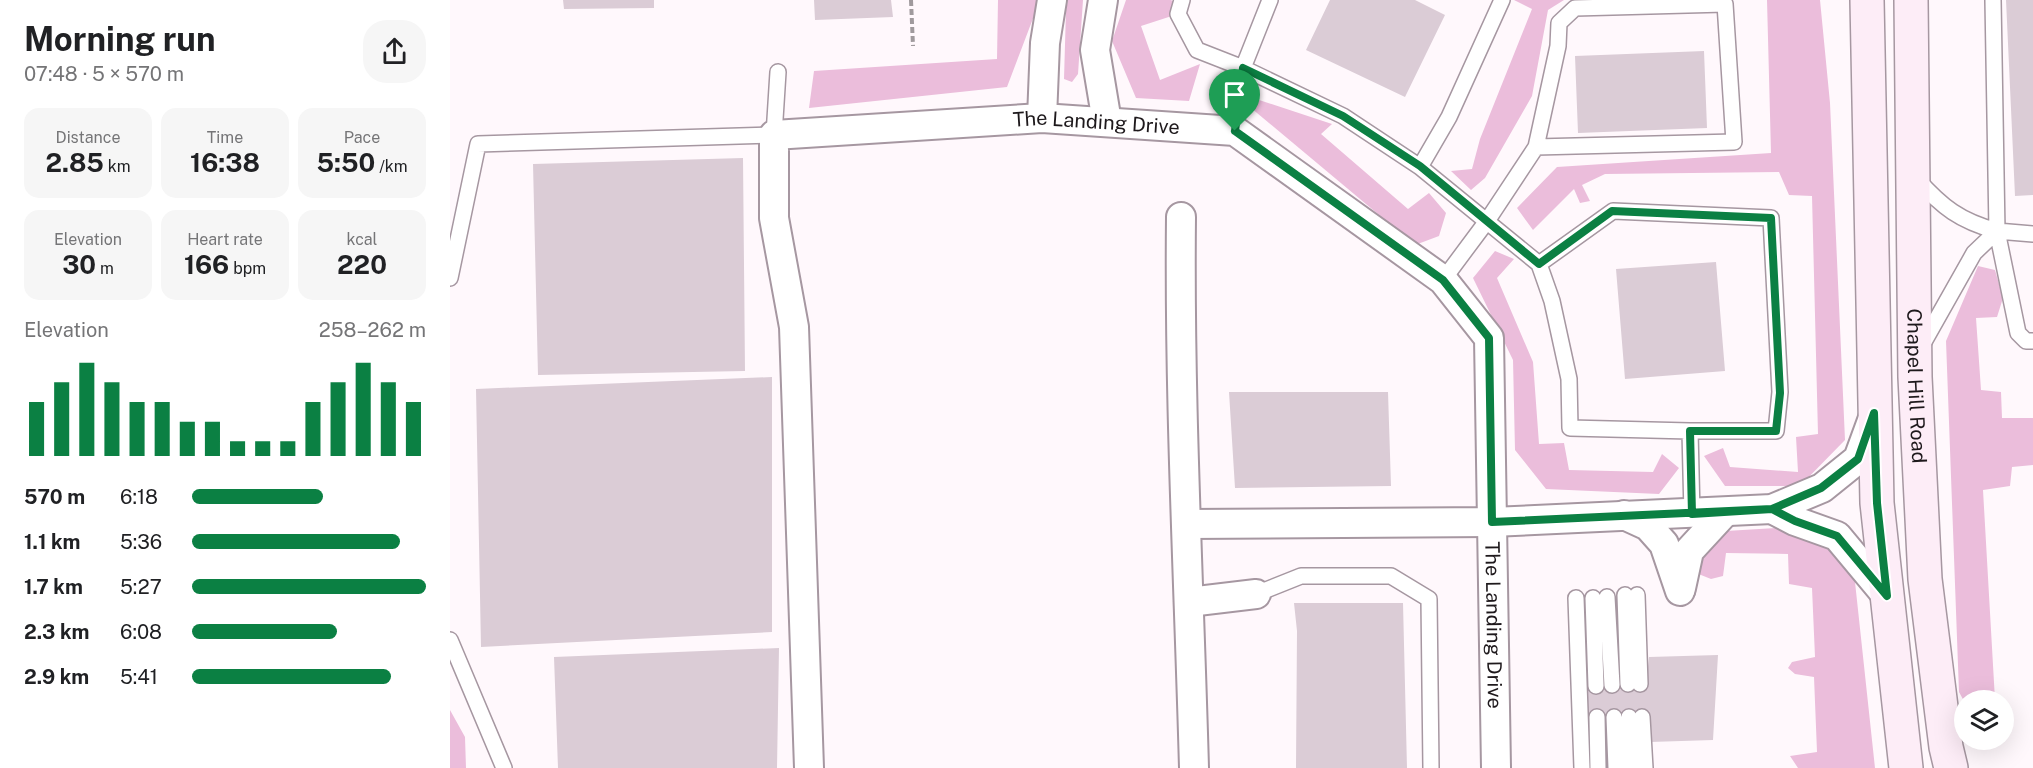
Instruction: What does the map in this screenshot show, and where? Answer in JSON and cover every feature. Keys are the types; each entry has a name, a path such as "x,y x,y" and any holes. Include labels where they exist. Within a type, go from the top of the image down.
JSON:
{"main road":[{"path":"1845,0 1868,40"},
{"path":"1867,0 1877,503 1906,768"},
{"name":"Chapel Hill Road","path":"1911,0 1915,357 1925,579 1946,747 1951,768"}],"street":[{"path":"1042,118 1045,43 1052,0"},
{"path":"1103,0 1095,50 1107,122"},
{"name":"The Landing Drive","path":"774,135 1042,118 1235,131 1443,280 1489,338 1496,768"},
{"path":"774,135 774,218 794,327 809,768"},
{"path":"1181,217 1181,370 1194,768"},
{"path":"1187,524 1492,522 1772,509 1821,488 1858,459 1874,413"},
{"path":"1772,509 1795,521 1837,536 1887,596"},
{"path":"1624,515 1648,526 1664,544 1680,591 1689,551 1725,512"},
{"path":"1189,602 1256,594"}],"lane":[{"path":"1182,0 1178,14 1197,50 1243,68 1343,116 1420,166 1539,264 1552,301 1569,379 1570,428 1776,431 1780,393 1771,218 1612,211 1539,264"},
{"path":"1235,131 1243,68 1270,0"},
{"path":"1420,166 1449,117 1502,0"},
{"path":"1993,0 1997,231 2018,333 2026,341 2033,341"},
{"path":"1443,280 1487,221 1536,147 1558,46 1559,23 1575,8 1725,4 1734,142 1536,147"},
{"path":"450,278 478,144 774,135 778,72"},
{"path":"1912,173 1936,201 1951,213 1997,231 2033,234"},
{"path":"1915,357 1974,253 1997,231"},
{"path":"1690,431 1692,514"},
{"path":"1256,594 1301,576 1391,576 1429,599 1431,768"},
{"path":"1631,595 1634,684"},
{"path":"1600,597 1604,685"},
{"path":"1576,598 1582,768"},
{"path":"450,640 504,768"},
{"path":"1597,717 1598,768"},
{"path":"1616,768 1628,717"},
{"path":"1628,717 1630,768"},
{"path":"1628,717 1645,768"}],"path":[{"path":"911,0 913,46"}],"shaded area":[{"path":"998,0 1040,0 1007,87 809,108 814,71 997,59"},
{"path":"1068,0 1083,0 1078,74 1072,82 1064,79"},
{"path":"1126,0 1171,0 1180,6 1178,14 1141,26 1160,80 1200,64 1189,101 1136,98 1112,41"},
{"path":"1514,0 1564,0 1548,10 1532,96 1485,178 1471,190 1451,171 1472,169 1480,139 1532,9"},
{"path":"1767,0 1820,0 1830,103 1845,440 1800,486 1725,486 1704,456 1723,448 1730,467 1798,472 1796,437 1818,434 1812,196 1789,195 1779,172 1605,174 1582,185 1590,201 1580,203 1574,189 1533,230 1517,208 1557,167 1771,153"},
{"path":"1256,99 1332,124 1321,134 1408,209 1429,193 1446,213 1439,236 1415,245 1251,108"},
{"path":"1495,251 1514,259 1497,278 1533,362 1539,444 1564,443 1569,470 1653,472 1662,454 1679,468 1659,494 1546,489 1515,450 1513,360 1473,278"},
{"path":"1978,266 1995,270 2003,298 1997,317 1976,318 1981,390 2001,392 2002,418 2033,418 2033,465 2012,467 2010,486 1983,490 1994,690 1959,690 1946,341"},
{"path":"1810,526 1848,549 1855,582 1875,768 1798,768 1790,756 1817,752 1814,677 1795,674 1788,668 1792,662 1815,657 1812,588 1789,584 1788,554 1726,553 1723,576 1711,579 1696,573 1703,549 1726,531"},
{"path":"450,710 465,737 466,768 450,768"}],"building":[{"path":"563,0 654,0 654,8 564,9"},
{"path":"814,0 891,0 893,17 815,20"},
{"path":"1330,0 1415,0 1445,15 1405,97 1306,50"},
{"path":"2006,0 2033,0 2033,195 2015,196"},
{"path":"1704,51 1707,128 1578,133 1575,56"},
{"path":"743,158 745,371 538,375 533,164"},
{"path":"1716,262 1725,371 1625,379 1616,269"},
{"path":"772,377 772,632 481,647 476,389"},
{"path":"1229,392 1388,392 1391,486 1235,488"},
{"path":"1294,603 1403,603 1407,768 1296,768 1297,631"},
{"path":"779,648 777,768 558,768 554,657"},
{"path":"1718,655 1713,740 1650,742 1649,717 1587,717 1586,686 1646,684 1649,657"}],"route":[{"path":"1235,131 1243,68 1343,116 1420,166 1539,264 1612,211 1771,218 1780,393 1776,431 1690,431 1692,514 1725,512 1772,509 1821,488 1858,459 1874,413 1877,503 1887,596 1837,536 1795,521 1772,509 1692,514 1492,522 1489,338 1443,280 1235,131"}]}
